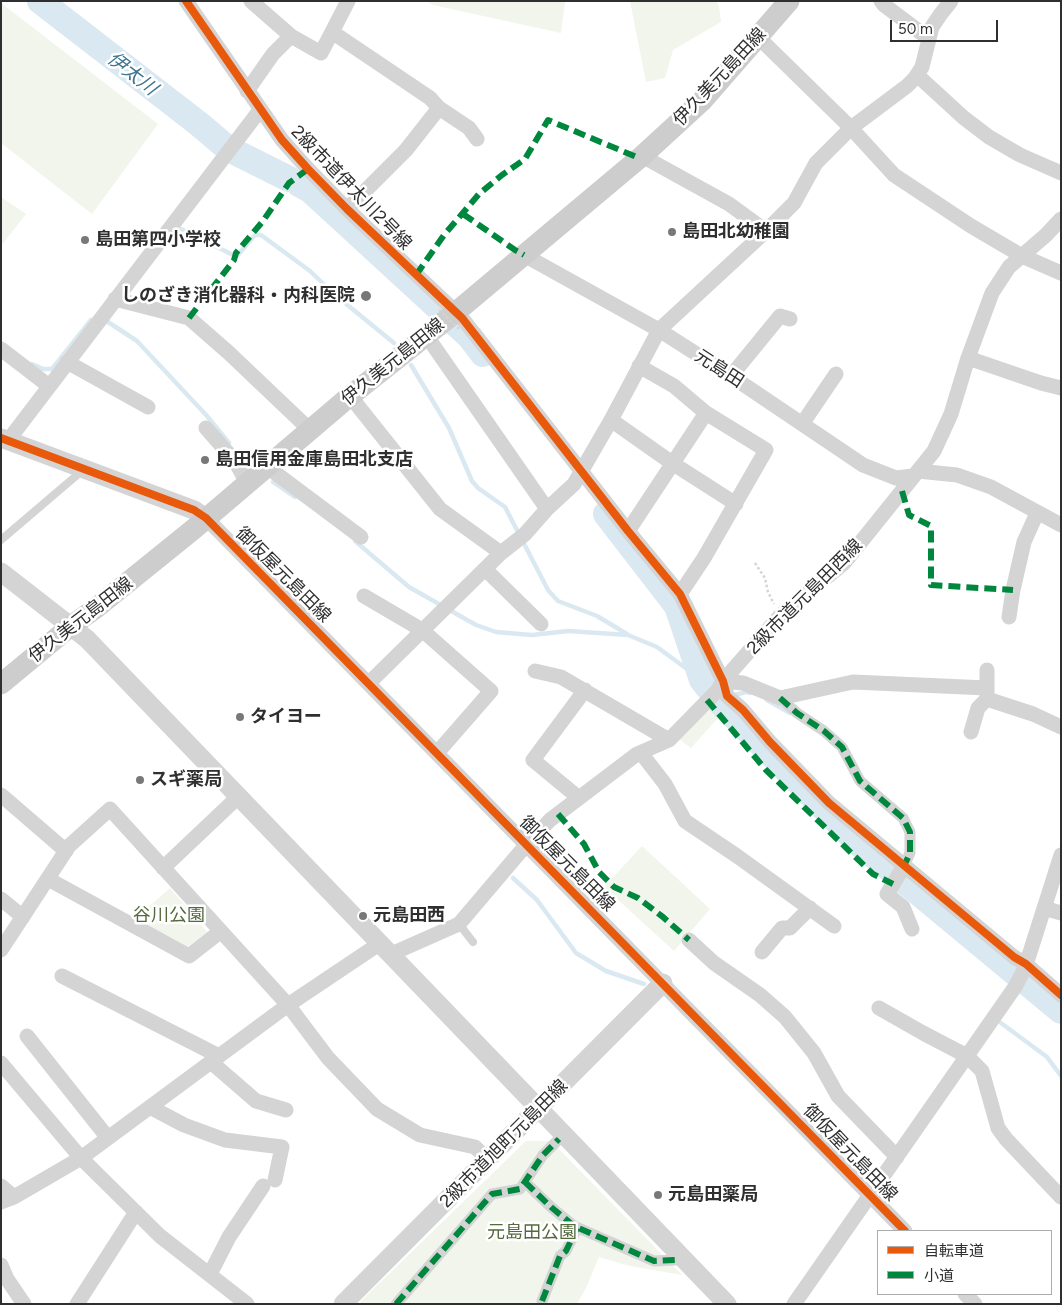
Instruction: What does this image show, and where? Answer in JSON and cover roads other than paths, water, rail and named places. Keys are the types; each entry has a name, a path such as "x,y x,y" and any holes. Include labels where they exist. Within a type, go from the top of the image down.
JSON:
{"main road":[{"name":"伊久美元島田線","path":"1,684 206,518 350,396 450,318 642,156 702,102 789,1"}],"street":[{"name":"2級市道伊太川2号線","path":"186,1 260,110 288,147 450,318 481,341 578,477 628,531 680,594 723,681 727,696 743,710 770,742 829,803 1061,995"},
{"path":"251,1 291,36 320,54 348,1"},
{"path":"880,1 928,38"},
{"path":"369,683 501,553 521,537 578,477 659,330 794,203 816,163 851,128 907,86 917,75 922,67 932,27 951,1"},
{"path":"332,32 430,98 439,108 469,128 477,139"},
{"path":"247,91 273,54 291,36"},
{"path":"758,38 851,128 894,175 971,226 1022,256 1061,273"},
{"path":"917,75 964,118 989,137 1020,155 1061,173"},
{"path":"348,209 406,150 439,108"},
{"path":"206,518 194,510 4,440 49,386 260,110"},
{"path":"642,156 729,204 766,231"},
{"name":"2級市道元島田西線","path":"459,924 526,845 550,820 641,753 669,740 780,616 844,562 934,451 951,414 968,358 992,294 1009,267 1046,235 1061,219"},
{"name":"元島田","path":"524,255 659,330 863,465 896,478 916,473 956,474 991,487 1061,524"},
{"path":"115,299 189,318 310,430"},
{"path":"731,376 780,316 790,319"},
{"path":"426,335 547,508"},
{"path":"1,349 49,386"},
{"path":"968,358 1061,388"},
{"path":"67,362 148,407"},
{"path":"639,366 674,386 706,413 766,450 704,558 680,594"},
{"path":"802,424 836,374"},
{"path":"350,396 440,508 501,553"},
{"path":"628,531 706,413"},
{"path":"611,420 672,463 736,504"},
{"path":"206,428 235,461 247,483"},
{"path":"266,466 361,537"},
{"path":"1009,617 1024,542 1036,512"},
{"name":"御仮屋元島田線","path":"206,518 904,1230"},
{"path":"485,569 541,624"},
{"path":"1,572 87,639 727,1304"},
{"path":"364,596 422,630 491,691 437,753"},
{"path":"971,732 978,708 987,694 987,670"},
{"path":"535,671 561,677 669,740"},
{"path":"723,681 743,683 780,698 797,713 824,731 842,747 860,781 903,818 910,832 910,853 887,894 904,907 912,929"},
{"path":"780,698 852,682 987,694 1061,727"},
{"path":"579,798 532,760 586,690"},
{"path":"641,753 665,784 685,821 834,926"},
{"path":"1,795 66,851"},
{"path":"163,868 238,797"},
{"path":"1,950 69,846 110,809 288,1005 328,1058 376,1109 420,1135 475,1147 488,1160"},
{"path":"794,1304 1015,987 1026,966 1061,855"},
{"path":"48,879 189,956 221,931"},
{"path":"1,899 22,917"},
{"path":"762,952 782,928 790,928 810,908"},
{"path":"1044,908 1061,913"},
{"path":"1,1186 8,1199 81,1158 288,1005 384,949 459,924"},
{"path":"688,940 714,963 760,995 785,1017 814,1053 838,1096 897,1157"},
{"path":"62,976 215,1059 256,1101 286,1110"},
{"name":"2級市道旭町元島田線","path":"343,1304 539,1110 663,983"},
{"path":"879,1008 967,1056 982,1071 998,1128 1006,1139 1061,1197"},
{"path":"27,1036 108,1138"},
{"path":"4,1070 81,1158 160,1236 247,1304"},
{"path":"150,1107 184,1125 225,1140 282,1148 269,1183 229,1237 210,1274"},
{"path":"396,1304 492,1194 520,1189 543,1155 559,1139"},
{"path":"524,1182 550,1207 577,1228 654,1261 675,1260"},
{"path":"77,1304 136,1212"},
{"path":"542,1301 560,1256 566,1251 577,1228"},
{"path":"1,1265 7,1279 24,1304"},
{"path":"966,1295 975,1304"}],"lane":[{"path":"1,540 82,470"},
{"path":"459,924 473,942"}],"waterway":[{"name":"伊太川","path":"40,1 225,146"},
{"name":"伊太川","path":"235,152 289,179"},
{"name":"伊太川","path":"299,184 310,190 470,337 483,354"},
{"path":"179,228 231,254 238,255 255,235 261,235 310,271 334,294 394,343"},
{"path":"32,364 43,369 52,369 91,320"},
{"path":"108,322 137,341 207,416 229,443"},
{"path":"411,365 449,428 472,481 478,488 505,507 548,590 558,601 597,616 627,634"},
{"path":"273,482 295,497"},
{"name":"伊太川","path":"606,514 677,606 702,680 718,700 856,841 1061,1011"},
{"path":"355,541 409,587 476,625 496,632 532,635 568,631 628,635 657,647 702,680"},
{"path":"731,696 746,692 750,693"},
{"path":"767,700 790,713"},
{"path":"513,878 537,900 576,953 606,971 644,984"},
{"path":"1001,1023 1047,1057 1061,1076"}],"place":[{"name":"島田北幼稚園","path":"672,232"},
{"name":"島田第四小学校","path":"85,240"},
{"name":"しのざき消化器科・内科医院","path":"366,296"},
{"name":"島田信用金庫島田北支店","path":"205,460"},
{"name":"タイヨー","path":"240,717"},
{"name":"スギ薬局","path":"140,780"},
{"name":"元島田西","path":"363,916"},
{"name":"元島田薬局","path":"658,1195"}],"park label":[{"name":"谷川公園","path":"169,916"},
{"name":"元島田公園","path":"532,1233"}]}
